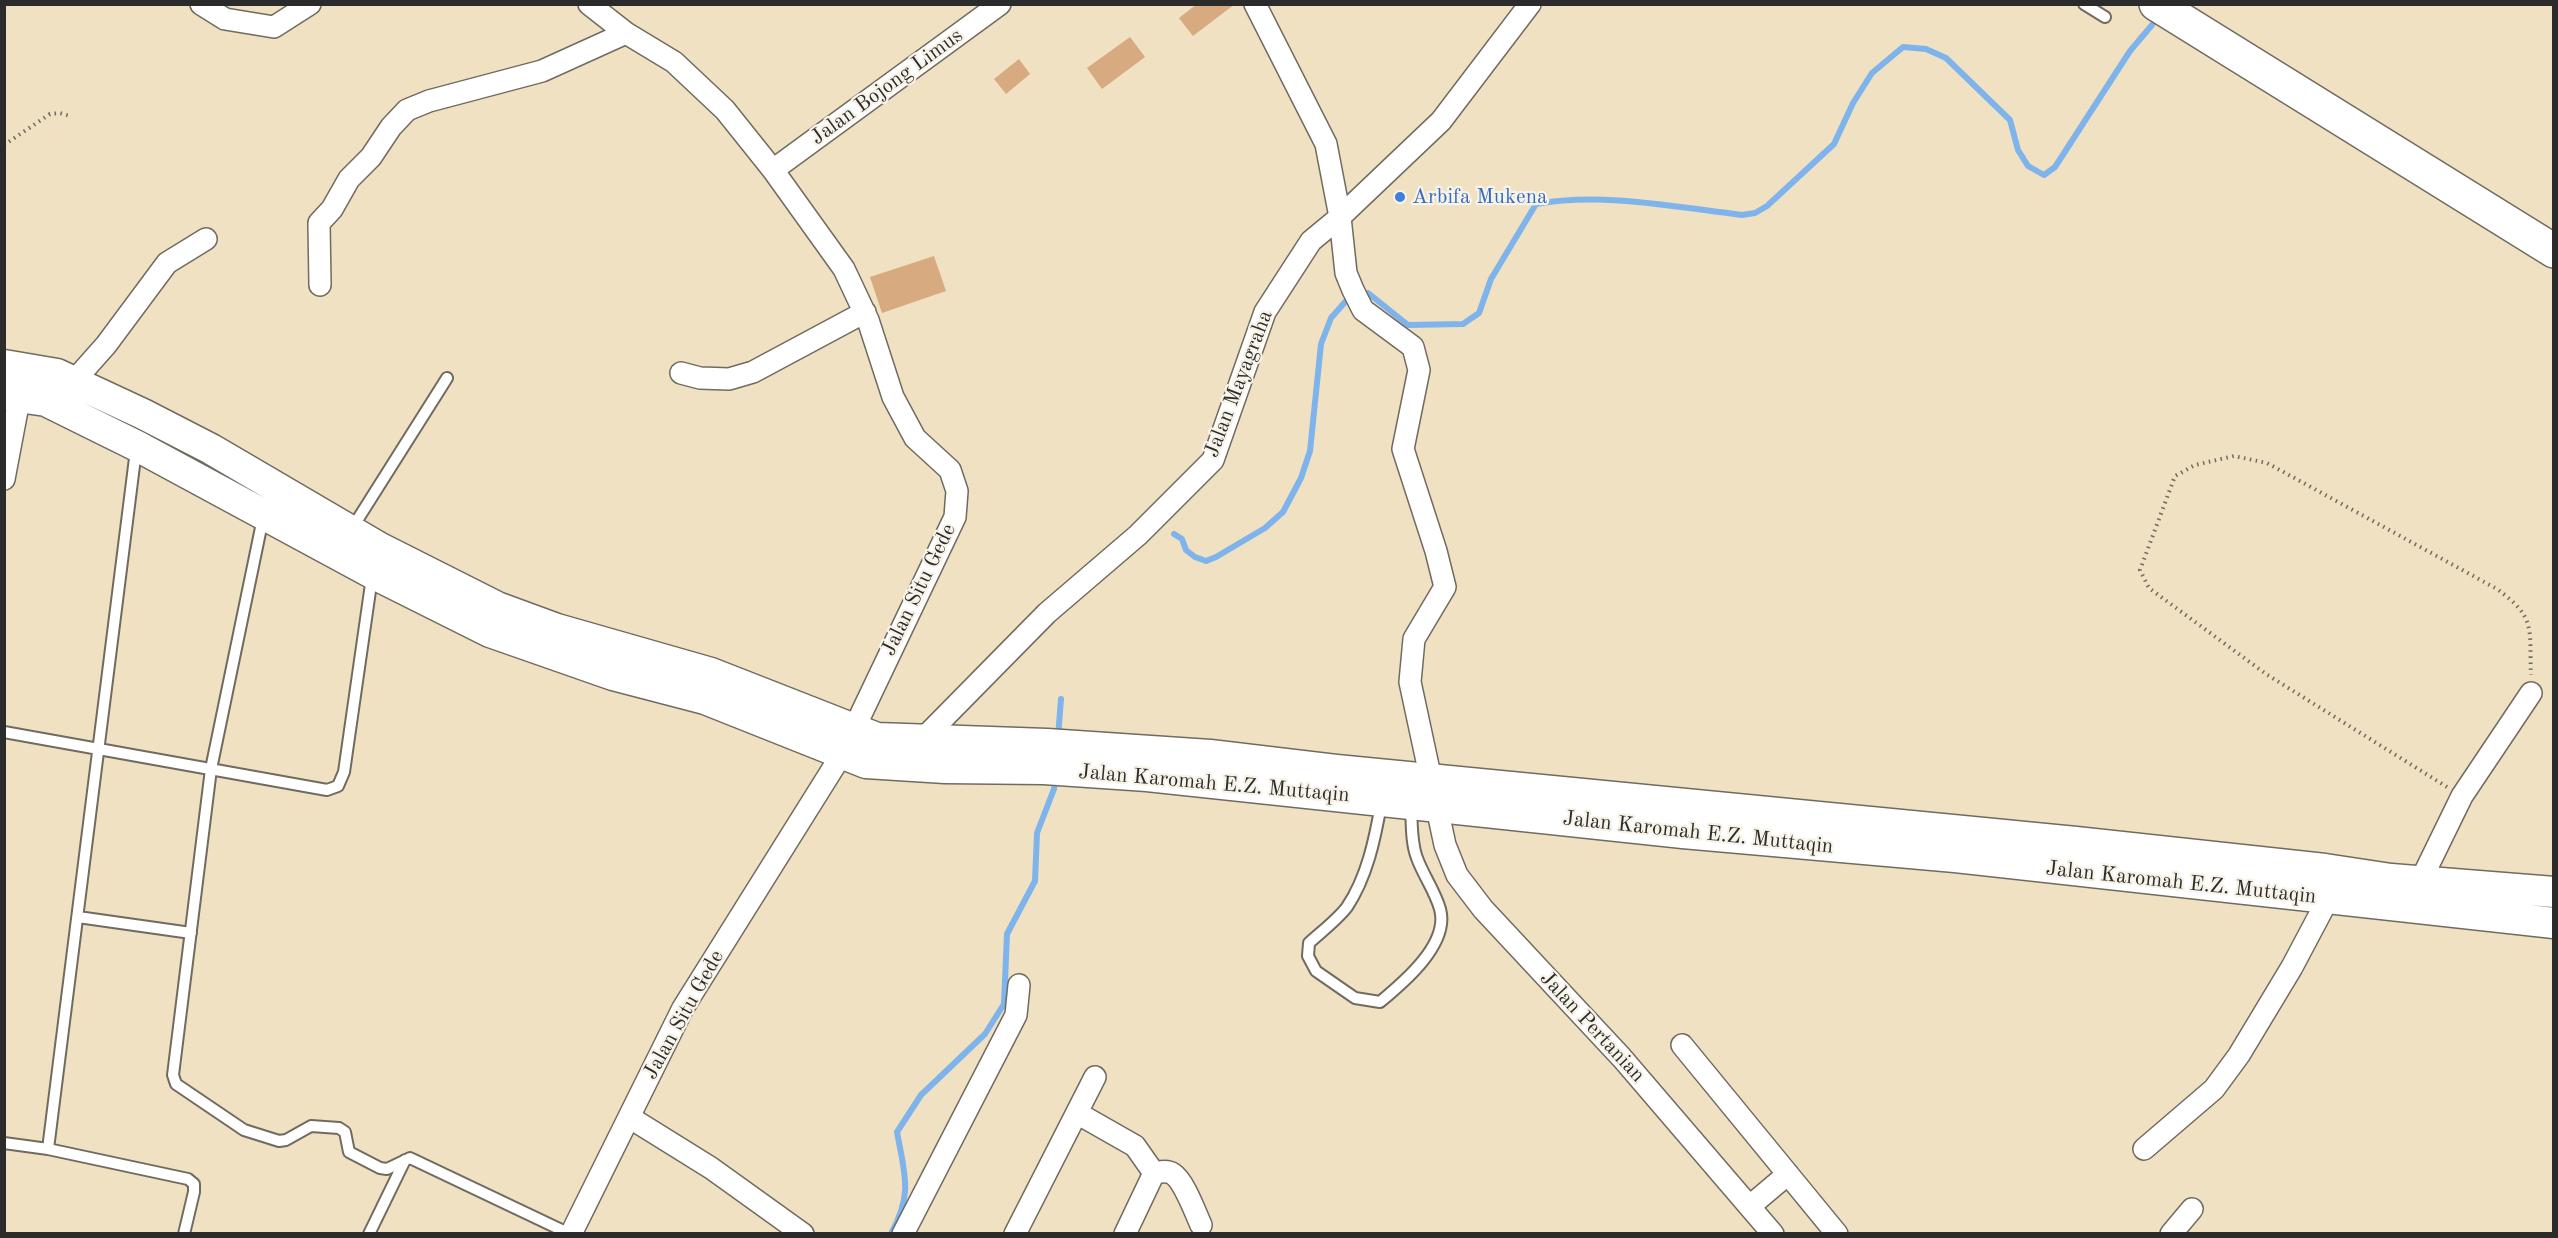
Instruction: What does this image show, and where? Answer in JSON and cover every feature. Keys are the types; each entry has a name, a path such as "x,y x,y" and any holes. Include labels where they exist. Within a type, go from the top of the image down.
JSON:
{"main road":[{"path":"2156,4 2553,251"}],"street":[{"path":"201,4 225,19 274,27 310,4"},
{"name":"Jalan Situ Gede","path":"571,1233 683,1008 847,741 955,517 957,491 950,470 915,438 893,397 865,312 844,269 773,170 726,110 674,62 626,33 589,4"},
{"name":"Jalan Bojong Limus","path":"773,170 1000,4"},
{"path":"1255,4 1326,144 1340,217"},
{"name":"Jalan Mayagraha","path":"896,765 1047,613 1138,535 1214,460 1265,312 1311,241 1340,217 1441,121 1530,4"},
{"path":"320,285 319,223 332,209 349,179 371,157 391,127 407,110 429,101 542,71 626,33"},
{"name":"Jalan Pertanian","path":"1340,217 1346,273 1363,310 1413,347 1419,370 1403,449 1436,551 1445,587 1414,639 1410,682 1424,742 1415,797 1445,846 1457,875 1483,909 1622,1058 1773,1233"},
{"path":"74,381 106,345 167,263 206,238"},
{"path":"681,373 700,378 729,379 753,372 865,312"},
{"path":"4,479 15,367 57,374 211,449 351,531 497,608 557,629 711,672 847,741"},
{"path":"12,397 46,401 137,446 372,573 490,632 613,675 705,699 847,741"},
{"path":"2421,880 2462,796 2531,693"},
{"name":"Jalan Karomah E.Z. Muttaqin","path":"847,741 877,738 921,740 1415,797 1683,833 1955,857 2553,923"},
{"name":"Jalan Karomah E.Z. Muttaqin","path":"847,741 866,764 896,765 1046,756"},
{"name":"Jalan Karomah E.Z. Muttaqin","path":"1098,760 1210,755 1336,770 1415,797 2088,843 2325,869 2391,879 2553,892"},
{"path":"2087,873 2088,843"},
{"path":"2144,1149 2214,1089 2239,1055 2292,967 2328,899"},
{"path":"903,1233 1016,1015 1019,985"},
{"path":"1682,1045 1837,1233"},
{"path":"1015,1233 1095,1077"},
{"path":"1077,1113 1135,1146 1154,1173"},
{"path":"629,1117 711,1168 803,1233"},
{"path":"1154,1173 1164,1171 1174,1174 1201,1225"},
{"path":"1125,1233 1154,1173"},
{"path":"1750,1206 1788,1174"},
{"path":"2171,1233 2192,1209"}],"lane":[{"path":"2084,4 2105,17"},
{"path":"351,531 447,378"},
{"path":"48,1149 137,446"},
{"path":"264,514 211,769 173,1075 176,1084 244,1130 286,1140 311,1126 339,1128 345,1132 349,1152 380,1168 387,1169 410,1158 571,1233"},
{"path":"4,732 327,790 338,786 344,772 372,573"},
{"path":"1415,797 1416,856 1441,911 1439,934 1433,949 1403,983 1380,1002 1355,998 1316,971 1308,956 1309,943 1346,907 1365,870 1376,836 1415,797"},
{"path":"78,917 191,933"},
{"path":"4,1143 48,1149 188,1179 194,1184 194,1192 184,1233"},
{"path":"369,1233 405,1160"}],"path":[{"path":"4,145 50,114 60,113 70,116"},
{"path":"2462,796 2266,674 2149,588 2140,570 2175,476 2195,465 2234,456 2267,463 2497,589 2515,602 2529,622 2531,693"}],"building":[{"path":"1197,4 1235,4 1193,36 1179,18"},
{"path":"1130,37 1145,57 1102,89 1087,68"},
{"path":"1019,59 1030,74 1006,94 994,79"},
{"path":"934,256 946,291 882,313 870,277"}],"waterway":[{"path":"1174,534 1182,539 1186,550 1206,561 1265,528 1283,512 1301,478 1310,451 1321,344 1331,318 1345,302 1368,293 1408,325 1463,324 1479,313 1491,279 1536,204 1613,200 1742,215 1755,213 1767,206 1834,144 1853,103 1872,73 1903,47 1926,49 1946,58 2010,120 2018,150 2028,166 2044,175 2055,167 2130,51 2152,25"},
{"path":"1058,737 1061,699"},
{"path":"891,1234 898,1220 905,1195 897,1132 921,1095 985,1034 1004,1004 1007,934 1035,881 1037,833 1054,789 1055,777"}],"place":[{"name":"Arbifa Mukena","path":"1400,197"}]}
